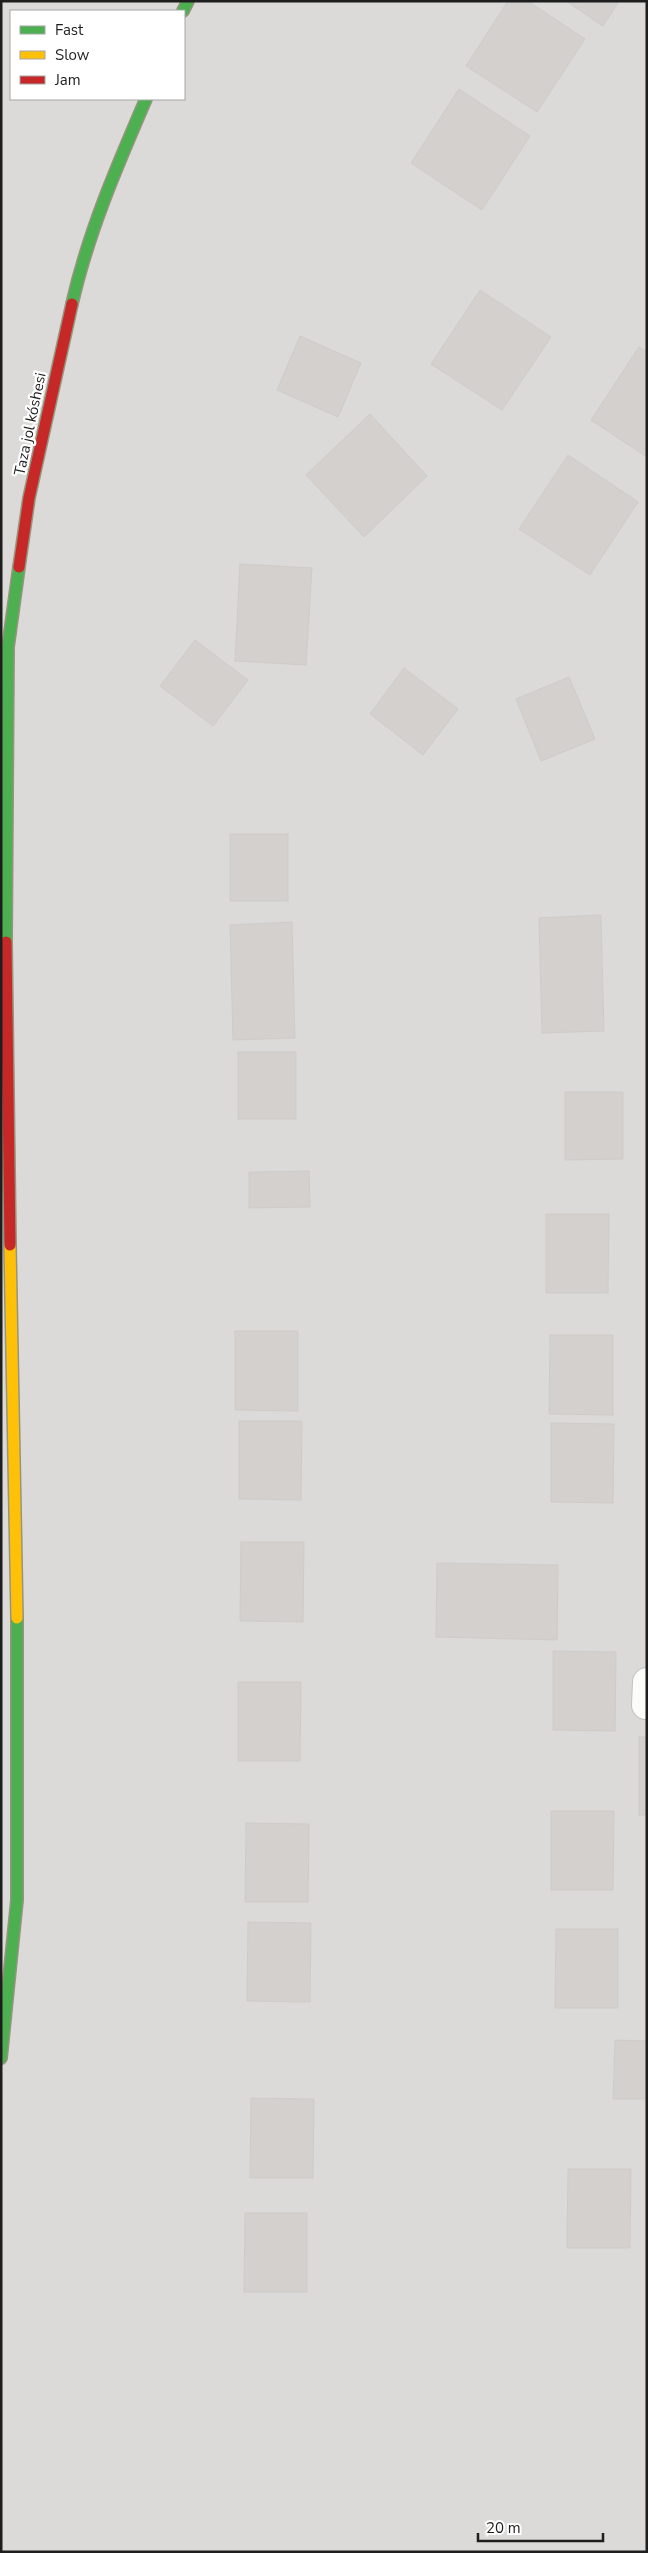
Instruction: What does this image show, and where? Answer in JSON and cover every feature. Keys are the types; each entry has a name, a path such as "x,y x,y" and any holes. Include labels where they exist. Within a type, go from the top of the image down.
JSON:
{"main road":[{"name":"Taza jol kóshesi","path":"1,2058 17,1880 18,1676 6,1003 8,647 29,498 78,278 112,178 146,100"}],"street":[{"path":"646,1705 647,1682"}],"shaded area":[{"path":"1,1 647,1 647,2552 1,2552"}],"building":[{"path":"508,1 528,1 585,39 537,112 466,66"},
{"path":"566,1 619,1 603,26"},
{"path":"459,89 530,136 482,210 411,163"},
{"path":"480,290 551,337 502,410 431,364"},
{"path":"300,336 361,363 338,417 277,390"},
{"path":"639,347 647,352 647,457 591,420"},
{"path":"370,414 427,476 364,537 306,475"},
{"path":"568,455 638,502 590,575 519,529"},
{"path":"240,564 312,568 306,665 235,661"},
{"path":"195,640 248,680 213,726 160,686"},
{"path":"404,668 458,709 423,755 370,714"},
{"path":"569,677 595,739 541,761 516,699"},
{"path":"230,834 288,834 288,901 230,901"},
{"path":"601,915 604,1031 542,1033 539,918"},
{"path":"292,922 295,1038 233,1040 230,925"},
{"path":"238,1052 296,1052 296,1119 238,1119"},
{"path":"565,1092 623,1092 623,1159 565,1160"},
{"path":"309,1171 310,1207 249,1208 249,1172"},
{"path":"546,1214 609,1214 608,1293 546,1293"},
{"path":"235,1331 298,1331 298,1411 235,1410"},
{"path":"550,1335 613,1335 613,1415 549,1414"},
{"path":"239,1421 302,1421 301,1500 239,1499"},
{"path":"551,1423 614,1424 613,1503 551,1502"},
{"path":"241,1542 304,1542 303,1622 240,1621"},
{"path":"437,1563 558,1565 557,1640 436,1637"},
{"path":"553,1651 616,1652 615,1731 553,1730"},
{"path":"238,1682 301,1682 300,1761 238,1761"},
{"path":"639,1737 647,1737 647,1815 639,1815"},
{"path":"551,1811 614,1811 613,1890 551,1890"},
{"path":"246,1823 309,1824 308,1902 245,1902"},
{"path":"248,1922 311,1923 310,2002 247,2001"},
{"path":"556,1929 618,1929 618,2008 555,2008"},
{"path":"615,2040 647,2041 647,2099 613,2099"},
{"path":"251,2098 314,2099 313,2178 250,2178"},
{"path":"568,2169 631,2169 630,2248 567,2248"},
{"path":"245,2213 307,2213 307,2292 244,2292"}],"traffic: fast":[{"path":"184,10 188,1"},
{"path":"72,304 86,251 95,226 146,100"},
{"path":"6,942 8,647 19,567"},
{"path":"1,2058 17,1900 17,1618"}],"traffic: slow":[{"path":"10,1245 17,1618"}],"traffic: jam":[{"path":"19,567 29,498 72,304"},
{"path":"6,942 10,1245"}]}
